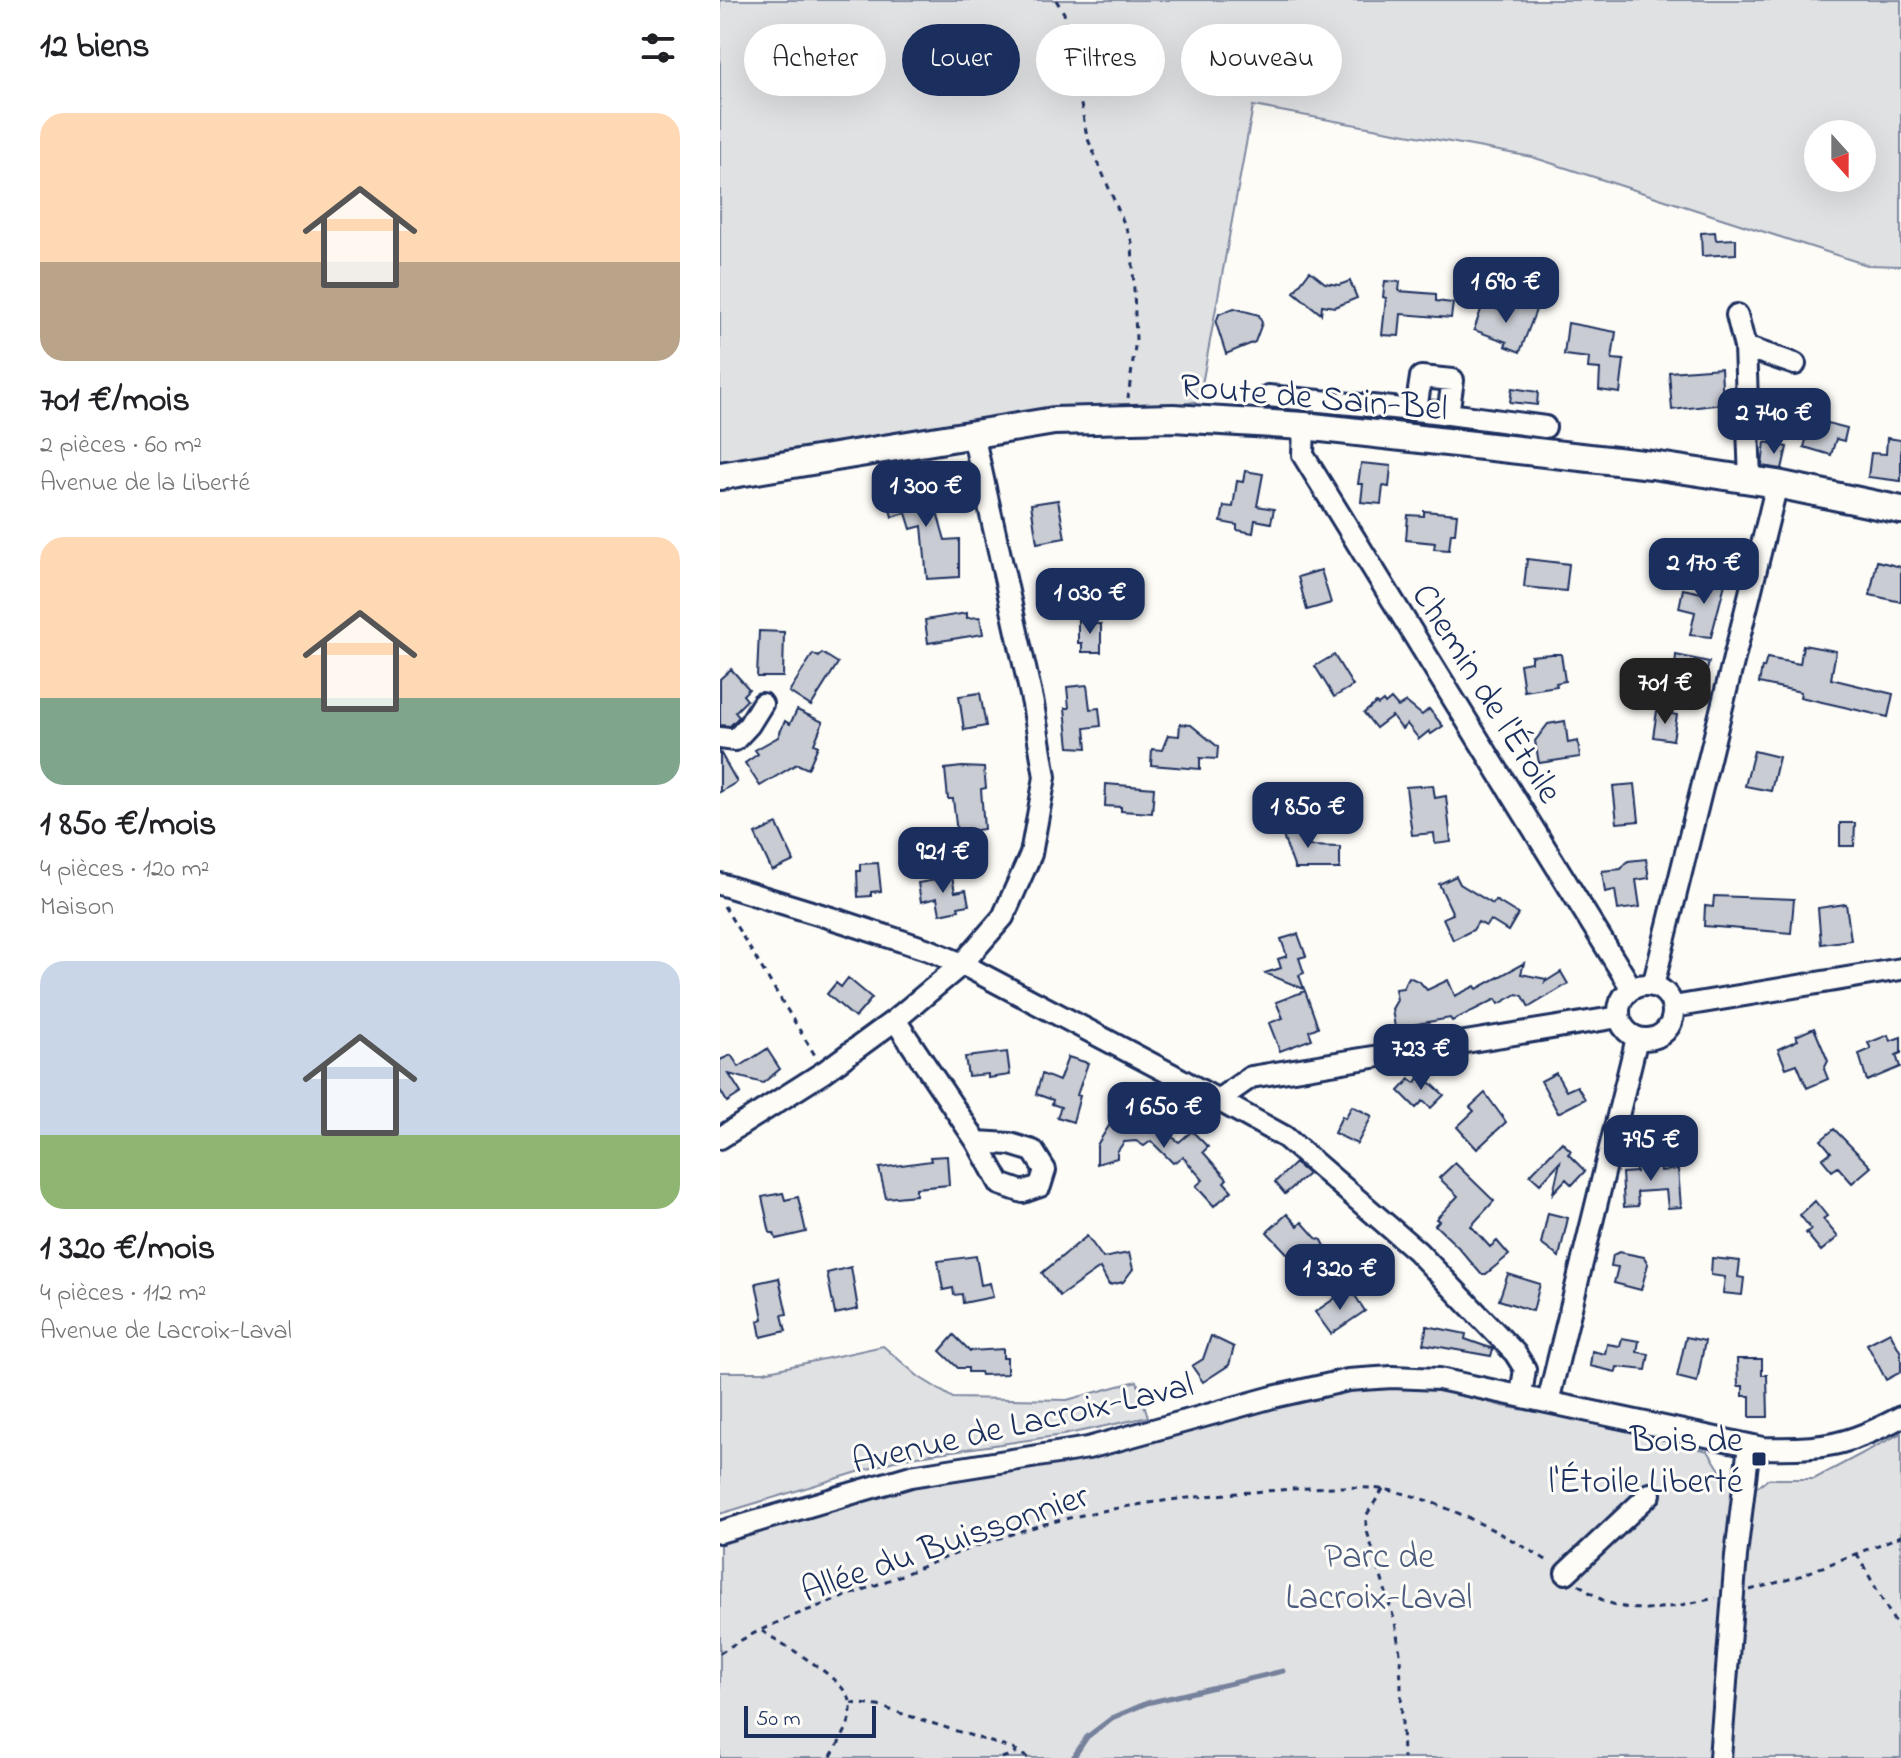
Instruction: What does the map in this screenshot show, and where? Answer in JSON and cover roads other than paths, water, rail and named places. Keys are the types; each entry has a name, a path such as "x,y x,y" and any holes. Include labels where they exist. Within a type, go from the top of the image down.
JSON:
{"main road":[{"name":"Route de Sain-Bel","path":"720,476 1084,419 1173,418 1304,426 1652,465 1777,484 1901,510"}],"street":[{"path":"1737,315 1745,347 1750,480"},
{"path":"1745,347 1795,364"},
{"path":"1268,396 1433,412 1545,427"},
{"path":"1430,440 1433,412"},
{"name":"Chemin de l'Étoile","path":"1304,426 1303,455 1632,989"},
{"path":"720,1138 824,1072 895,1020 962,964 1003,917 1031,854 1045,777 1033,704 973,434"},
{"path":"1653,986 1777,484"},
{"path":"720,738 735,740 762,704"},
{"path":"720,884 887,936 962,964 1285,1137 1417,1251 1515,1353 1525,1369 1521,1395"},
{"path":"1673,1007 1901,969"},
{"path":"1642,985 1653,986 1666,994 1673,1007 1673,1017 1664,1033 1656,1038 1637,1038 1625,1030 1619,1017 1621,1001 1632,989 1642,985"},
{"path":"1218,1100 1251,1077 1619,1017"},
{"path":"895,1020 977,1142"},
{"path":"1548,1402 1637,1038"},
{"name":"Avenue de Lacroix-Laval","path":"720,1532 911,1476 1088,1448 1273,1397 1348,1380 1392,1377 1439,1379 1763,1448 1811,1450 1849,1441 1901,1417"},
{"path":"1720,1758 1749,1445"},
{"path":"1566,1573 1650,1494"}],"waterway":[{"path":"1073,1758 1087,1737 1112,1718 1147,1703 1283,1671"}],"place":[{"name":"Bois de l'Étoile Liberté","path":"1759,1459"}],"park label":[{"name":"Parc de Lacroix-Laval","path":"1379,1574"}]}
